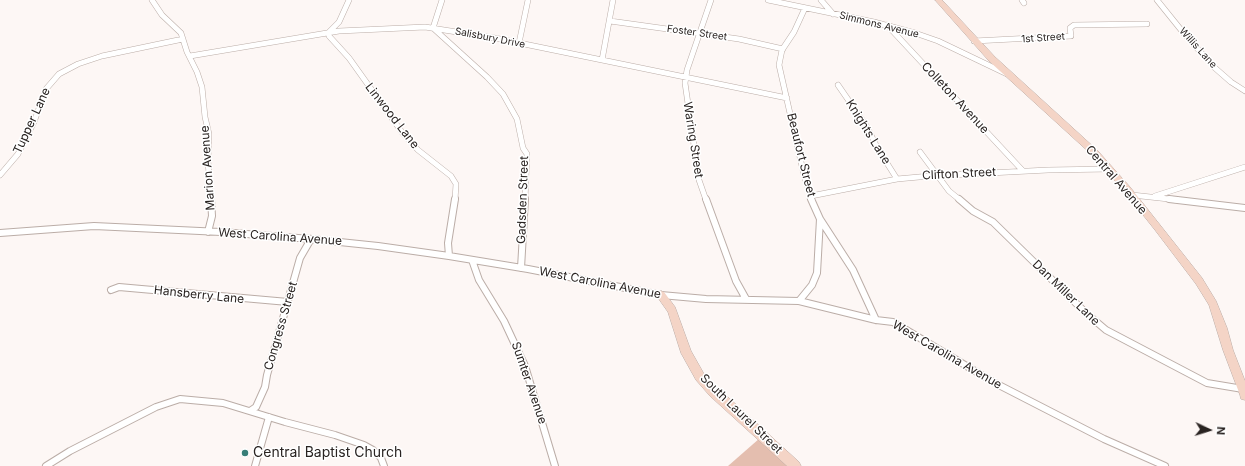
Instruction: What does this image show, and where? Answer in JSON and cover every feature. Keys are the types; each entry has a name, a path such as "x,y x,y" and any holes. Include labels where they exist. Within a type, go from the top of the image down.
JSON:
{"street":[{"name":"Marion Avenue","path":"152,0 162,15 178,29 197,72 202,88 205,116 209,134 208,165 212,216 208,232"},
{"path":"330,32 337,26 349,0"},
{"path":"433,28 442,0"},
{"path":"519,43 528,0"},
{"path":"602,60 613,0"},
{"name":"Waring Street","path":"711,0 685,77 686,95 690,110 699,180 736,281 746,299"},
{"name":"Simmons Avenue","path":"768,0 887,25 923,35 1007,74"},
{"path":"821,0 833,14"},
{"name":"Central Avenue","path":"938,0 974,42 1007,74 1073,133 1109,169 1132,195 1207,293 1222,328 1228,350 1244,392"},
{"name":"Willis Lane","path":"1157,0 1186,36 1215,68 1231,82 1245,91"},
{"name":"Beaufort Street","path":"799,301 812,285 816,273 820,218 813,205 804,175 779,64 783,49 794,32 805,8"},
{"name":"Foster Street","path":"610,21 749,41 783,49"},
{"name":"1st Street","path":"974,42 1072,36 1070,28 1074,25 1147,24"},
{"name":"Colleton Avenue","path":"887,25 899,40 1023,171"},
{"name":"Salisbury Drive","path":"190,56 330,32 419,26 519,43 787,98"},
{"name":"Gadsden Street","path":"433,28 488,77 503,94 517,119 523,148 527,154 521,268"},
{"name":"Linwood Lane","path":"330,32 330,36 349,58 404,135 418,150 454,179 457,188 448,244 449,256"},
{"name":"Tupper Lane","path":"0,175 18,154 34,122 46,89 59,74 78,64 102,56 183,39"},
{"name":"Knights Lane","path":"838,85 867,127 878,149 898,179"},
{"name":"Dan Miller Lane","path":"920,152 949,191 973,211 993,222 1086,313 1106,330 1207,383 1244,392"},
{"path":"1152,197 1245,166"},
{"name":"Clifton Street","path":"810,196 898,179 938,175 1109,169"},
{"path":"1132,195 1245,208"},
{"path":"820,218 853,270 876,320"},
{"name":"West Carolina Avenue","path":"0,233 94,226 311,239 378,246 449,256 521,268 661,295 706,299 799,301 876,320 893,322 995,383 1096,435 1165,466"},
{"name":"Congress Street","path":"250,411 256,406 265,387 267,375 302,253 311,239"},
{"name":"Sumter Avenue","path":"472,260 479,280 510,332 525,366 556,466"},
{"name":"Hansberry Lane","path":"111,290 119,287 288,302"},
{"name":"South Laurel Street","path":"661,295 672,310 686,353 700,377 714,392 795,466"},
{"path":"46,466 70,451 164,403 180,399 223,404 335,435 364,445 373,450 381,458 384,466"},
{"path":"255,466 269,417"}],"shaded area":[{"path":"760,438 789,466 728,466"}],"place":[{"name":"Central Baptist Church","path":"245,453"}]}
